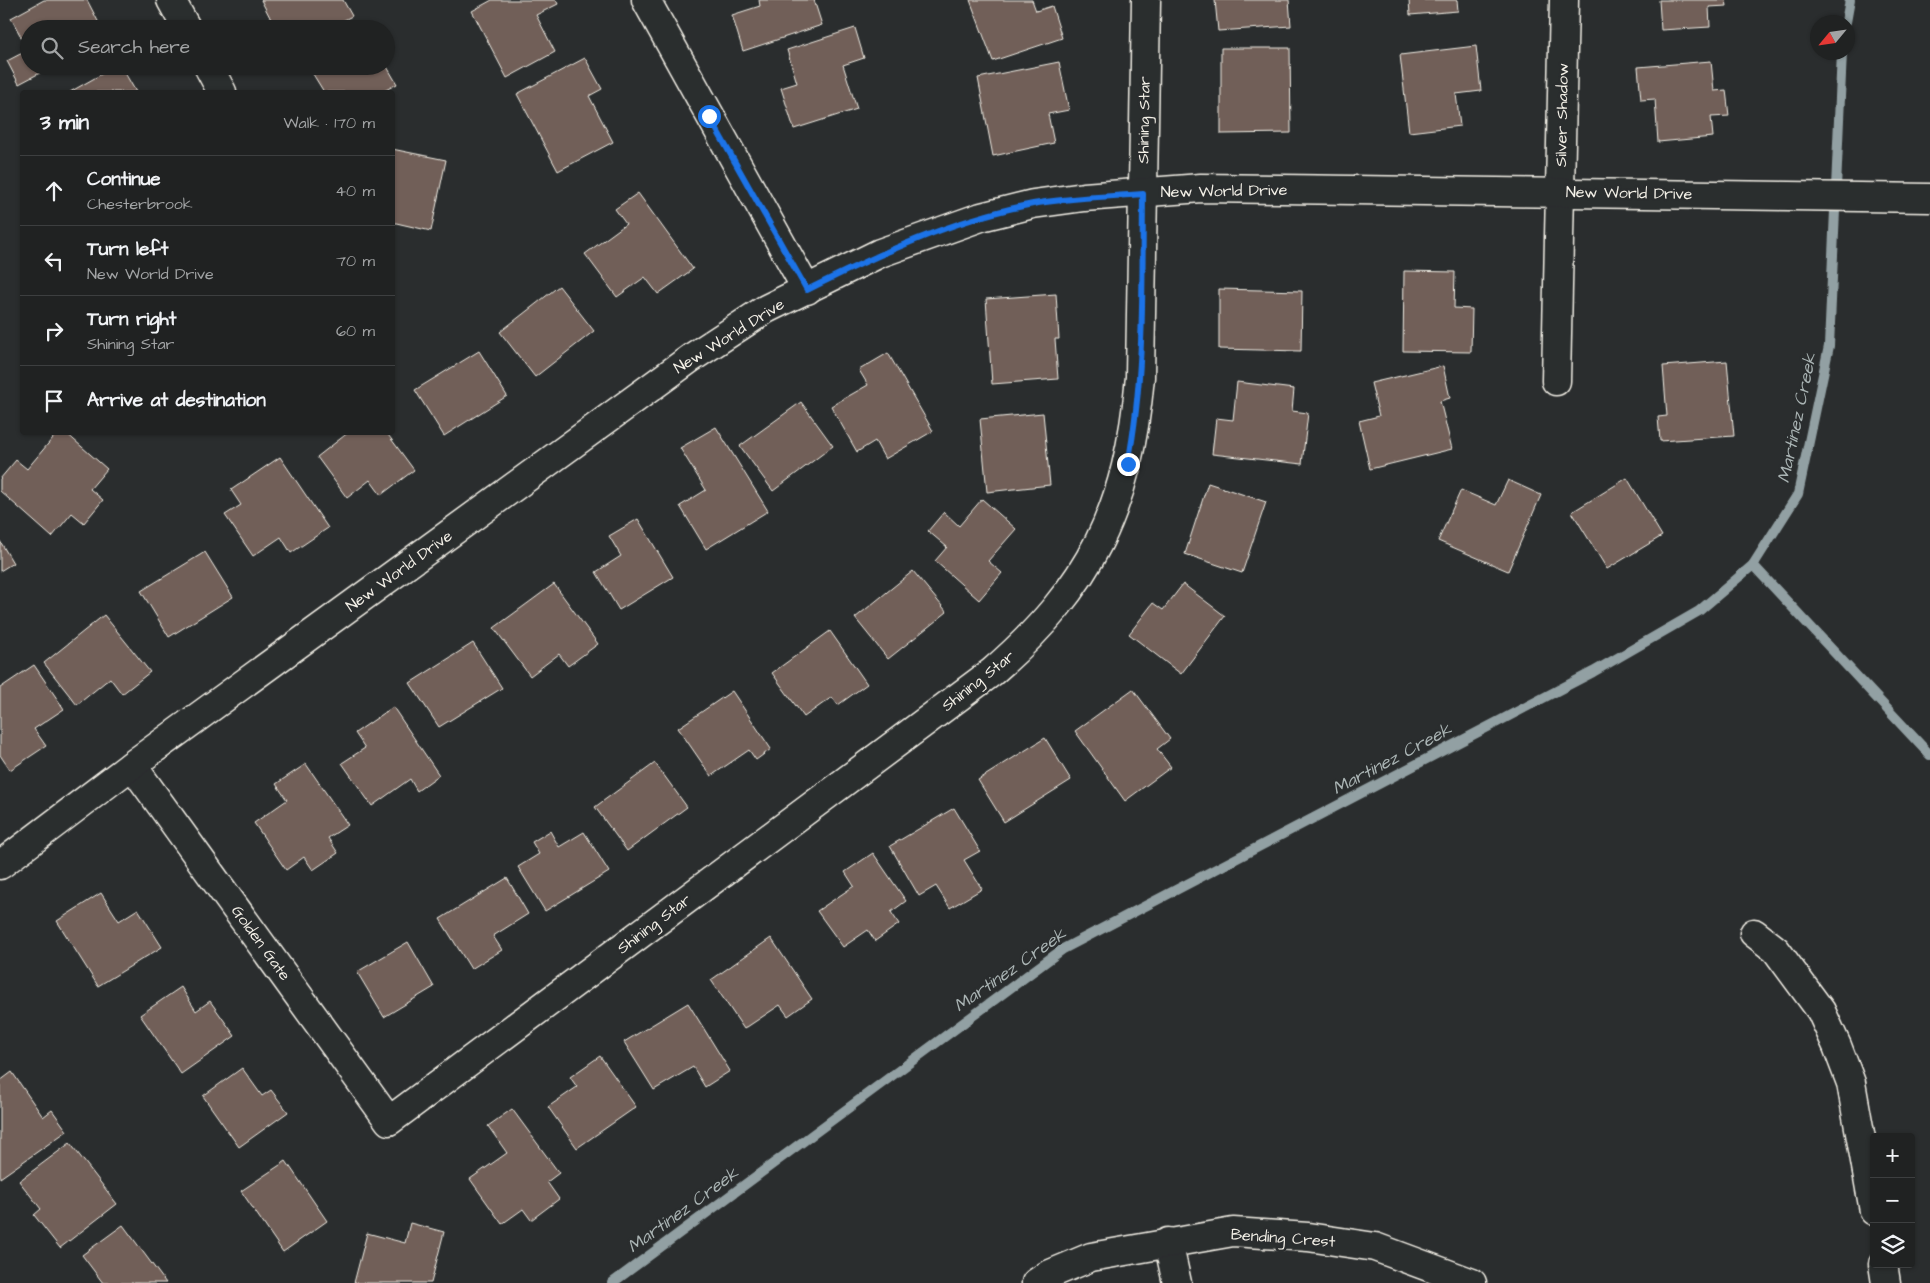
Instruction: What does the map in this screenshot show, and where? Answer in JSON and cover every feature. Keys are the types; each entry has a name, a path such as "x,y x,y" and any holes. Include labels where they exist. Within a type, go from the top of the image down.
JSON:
{"street":[{"path":"171,0 182,20"},
{"path":"646,0 807,290"},
{"name":"Shining Star","path":"389,1121 992,672 1023,645 1051,616 1076,582 1097,548 1115,506 1128,464 1136,420 1140,377 1146,0"},
{"name":"Silver Shadow","path":"1556,381 1564,0"},
{"path":"213,75 221,90"},
{"name":"New World Drive","path":"0,866 132,765 691,358 766,309 880,254 981,217 1033,204 1084,197 1143,194 1201,188 1930,198"},
{"name":"Golden Gate","path":"132,765 389,1121"},
{"path":"1754,933 1776,950 1821,1011 1837,1046 1851,1083 1870,1189"},
{"name":"Bending Crest","path":"1036,1283 1048,1275 1091,1257 1233,1232 1308,1237 1375,1247 1472,1283"},
{"path":"1168,1242 1178,1283"},
{"path":"1884,1268 1886,1283"}],"building":[{"path":"44,0 87,0 97,20 20,20 20,35 11,18"},
{"path":"261,0 343,0 352,16 344,20 271,20"},
{"path":"492,0 556,0 558,4 536,15 555,52 507,78 472,11"},
{"path":"759,0 814,0 822,25 743,51 732,15 760,6"},
{"path":"970,0 1032,0 1036,11 1052,6 1062,38 993,61"},
{"path":"1215,0 1289,0 1291,26 1218,31"},
{"path":"1409,0 1457,0 1458,11 1410,15"},
{"path":"1659,0 1726,0 1727,6 1709,7 1710,27 1661,30"},
{"path":"855,28 864,58 843,65 857,109 794,129 781,88 797,83 787,50"},
{"path":"1476,46 1481,91 1456,94 1460,126 1409,132 1400,55"},
{"path":"1221,48 1290,48 1291,133 1221,134"},
{"path":"20,54 20,75 36,75 19,84 7,61"},
{"path":"585,58 602,89 589,96 613,142 558,171 517,94"},
{"path":"1711,61 1714,91 1726,90 1729,116 1711,117 1713,137 1658,142 1655,99 1641,100 1638,67"},
{"path":"1059,62 1069,110 1048,114 1054,143 993,156 978,78"},
{"path":"100,75 126,75 135,90 74,90"},
{"path":"314,75 392,75 397,84 386,90 323,90"},
{"path":"395,150 446,160 431,231 395,223"},
{"path":"638,193 693,269 658,294 645,277 617,297 585,254 626,224 615,209"},
{"path":"1404,271 1455,272 1454,308 1472,309 1471,352 1403,351"},
{"path":"559,286 594,331 535,377 500,332"},
{"path":"1219,289 1302,291 1301,351 1219,349"},
{"path":"1056,294 1059,339 1055,339 1058,379 992,384 986,299"},
{"path":"479,351 507,396 444,436 415,390"},
{"path":"888,353 933,431 885,459 875,441 857,452 831,406 868,385 859,370"},
{"path":"1727,361 1734,436 1660,441 1658,417 1667,416 1663,366"},
{"path":"1443,366 1450,398 1440,401 1452,449 1370,469 1359,421 1379,416 1371,383"},
{"path":"1237,382 1294,389 1292,411 1308,413 1302,464 1212,454 1216,418 1233,420"},
{"path":"801,402 833,446 773,491 740,446"},
{"path":"1043,413 1050,485 987,492 980,419"},
{"path":"716,427 768,511 706,549 680,506 706,490 680,448"},
{"path":"55,435 68,435 107,469 90,489 103,500 84,523 72,513 52,537 0,491 0,479 16,460 27,469"},
{"path":"345,435 388,435 414,470 381,495 370,480 347,498 317,457"},
{"path":"280,457 328,528 291,553 281,537 253,556 225,515 241,505 231,490"},
{"path":"1627,478 1662,536 1607,569 1572,512"},
{"path":"1508,480 1541,495 1508,571 1438,541 1461,490 1496,505"},
{"path":"1208,483 1266,502 1242,573 1185,554"},
{"path":"982,499 1016,529 988,561 1002,573 979,600 935,561 947,547 928,531 944,512 959,526"},
{"path":"638,519 673,577 619,610 596,572 621,556 609,536"},
{"path":"0,541 13,563 0,571"},
{"path":"205,552 233,597 169,637 141,591"},
{"path":"913,571 947,612 888,659 855,618"},
{"path":"554,584 598,644 568,666 559,654 530,676 494,628"},
{"path":"1183,584 1225,616 1181,674 1129,634 1153,603 1163,610"},
{"path":"104,615 150,672 122,694 110,678 77,705 44,663"},
{"path":"830,631 867,684 838,705 832,697 804,717 772,673"},
{"path":"473,643 502,688 439,727 410,683"},
{"path":"34,665 64,709 34,729 46,746 10,770 0,755 0,688"},
{"path":"1133,689 1170,739 1157,749 1171,767 1125,801 1075,731"},
{"path":"732,691 771,749 756,760 749,750 711,776 678,728"},
{"path":"393,707 439,775 417,791 410,779 372,806 342,763 365,748 355,733"},
{"path":"1045,738 1071,780 1004,822 978,780"},
{"path":"655,763 687,807 627,851 595,807"},
{"path":"306,764 348,825 328,838 338,853 313,870 304,857 286,870 254,823 287,800 276,784"},
{"path":"954,808 980,851 964,860 982,889 950,908 936,886 919,896 890,846"},
{"path":"550,831 559,847 584,832 609,872 545,911 518,867 539,854 532,842"},
{"path":"873,853 906,901 891,912 899,924 875,941 868,930 843,947 817,911 854,886 845,872"},
{"path":"507,878 528,914 493,936 502,950 471,969 440,919"},
{"path":"101,893 119,921 138,909 162,947 98,986 57,921"},
{"path":"771,938 812,999 788,1016 780,1005 744,1029 711,980"},
{"path":"408,942 434,987 384,1017 357,972"},
{"path":"181,987 196,1011 210,1001 235,1036 181,1074 140,1015"},
{"path":"688,1003 730,1071 705,1087 693,1067 654,1090 624,1042"},
{"path":"600,1056 636,1107 577,1148 548,1107 577,1087 570,1077"},
{"path":"242,1068 262,1096 271,1090 288,1112 239,1147 203,1096"},
{"path":"12,1072 43,1117 52,1110 67,1131 0,1178 0,1081"},
{"path":"512,1109 559,1173 547,1182 559,1199 531,1220 523,1209 502,1224 470,1179 507,1153 488,1126"},
{"path":"70,1143 117,1204 60,1248 34,1215 41,1209 19,1181"},
{"path":"286,1161 327,1221 283,1252 241,1191"},
{"path":"410,1223 444,1232 431,1283 354,1283 367,1233 405,1243"},
{"path":"123,1225 166,1283 103,1283 82,1255"}],"waterway":[{"name":"Martinez Creek","path":"1847,15 1850,0"},
{"name":"Martinez Creek","path":"612,1283 1063,949 1593,672 1699,611 1753,565 1798,494 1829,346 1842,60"},
{"path":"1753,565 1930,755"}],"route":[{"path":"709,116 807,290 880,254 981,217 1033,204 1084,197 1094,198 1143,194 1140,377 1136,420 1128,464"}]}
